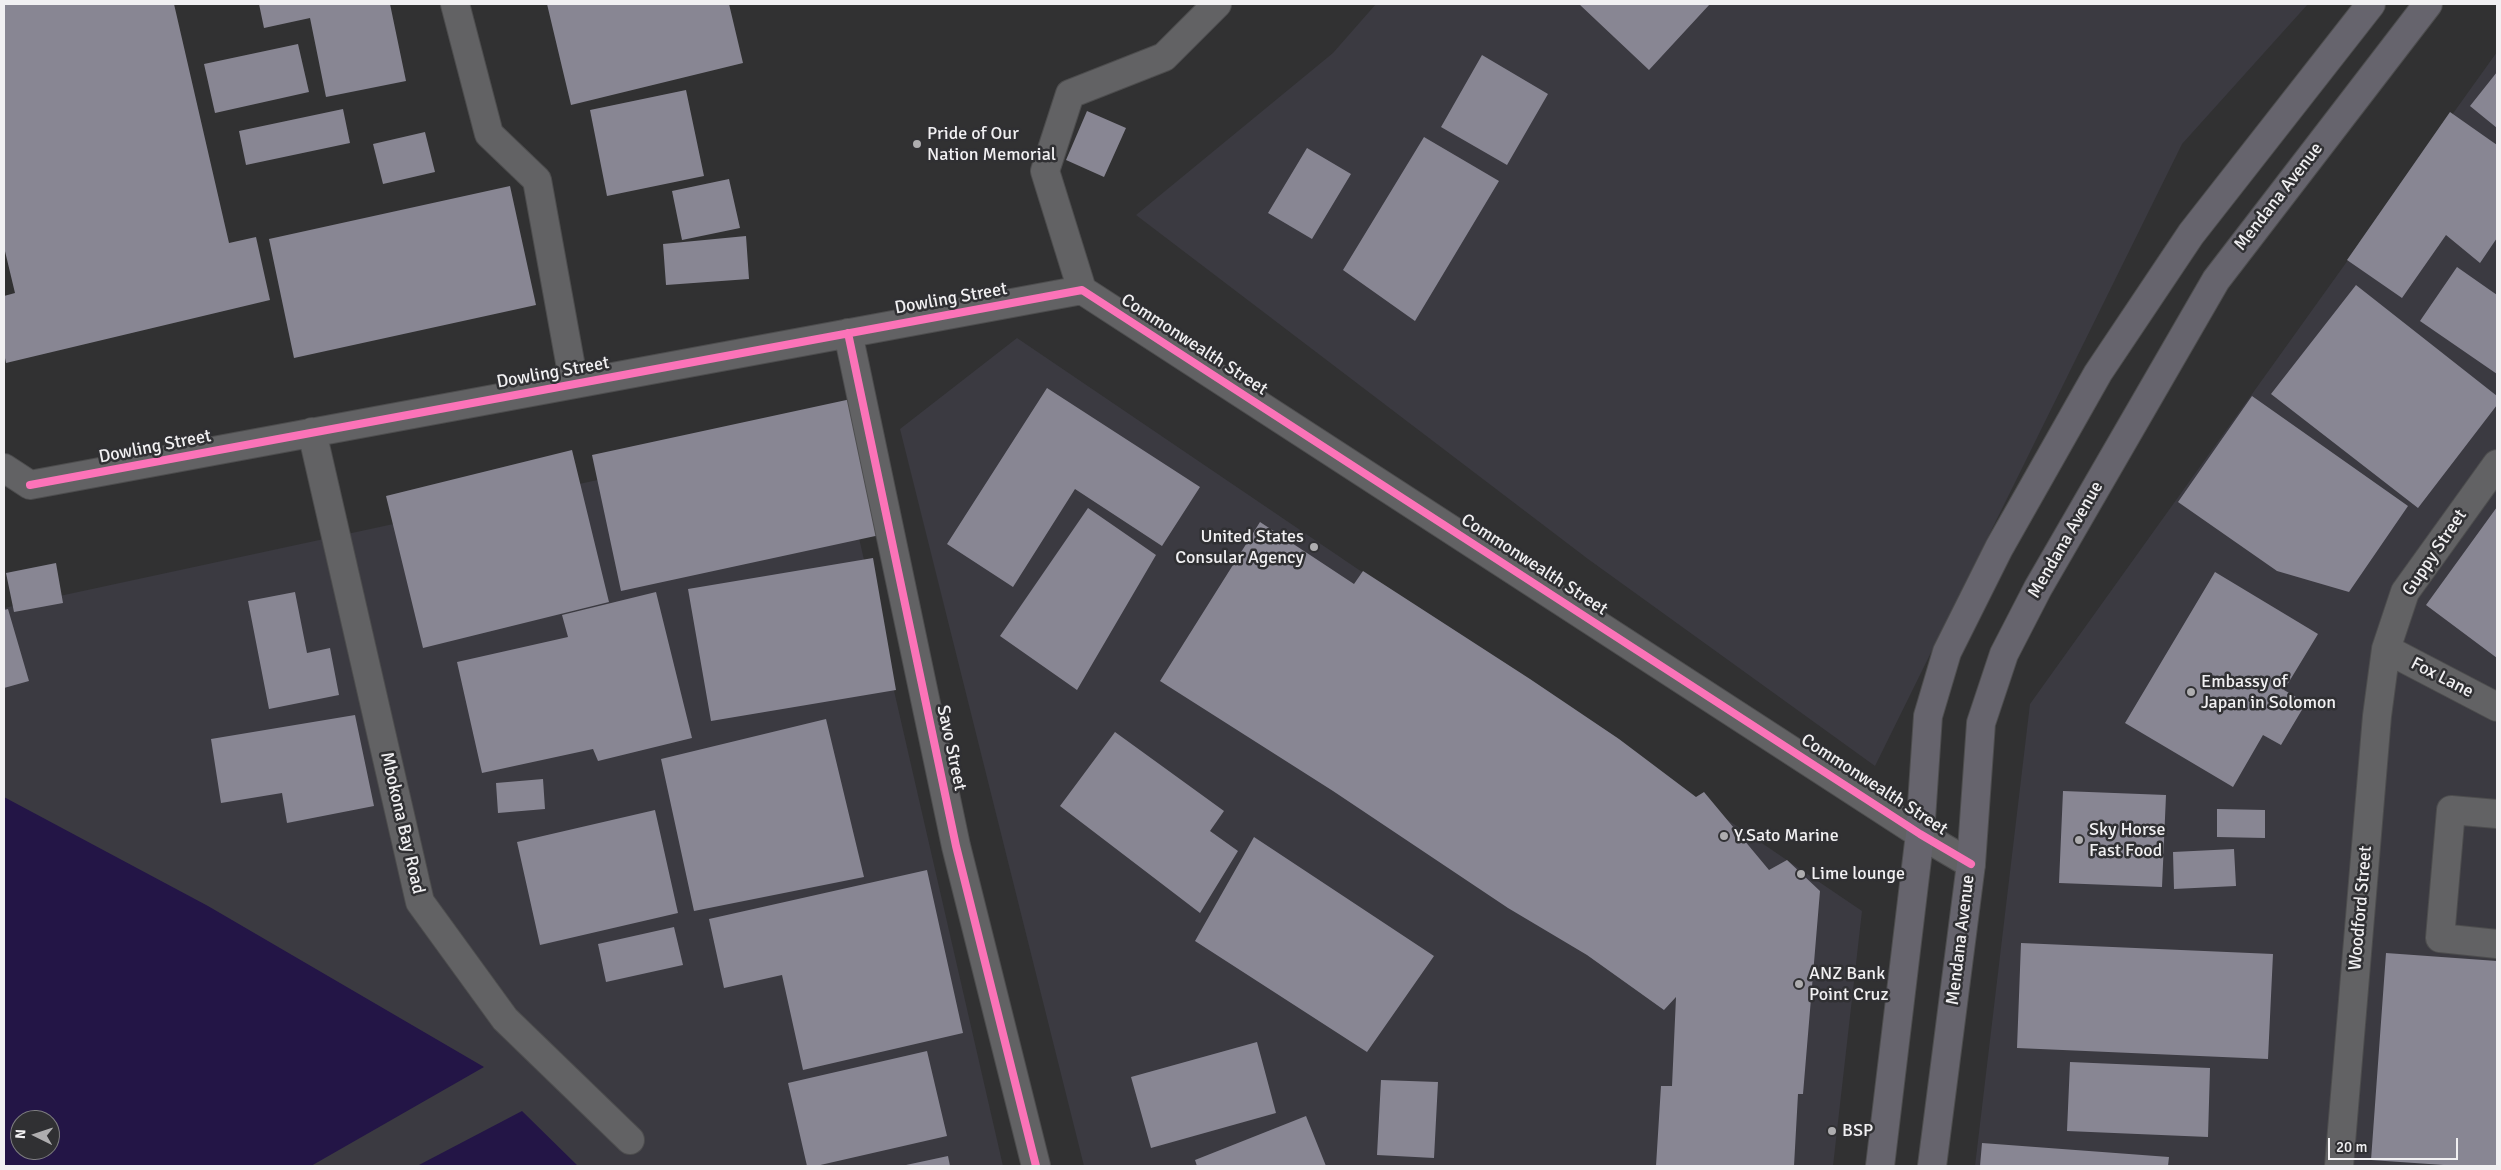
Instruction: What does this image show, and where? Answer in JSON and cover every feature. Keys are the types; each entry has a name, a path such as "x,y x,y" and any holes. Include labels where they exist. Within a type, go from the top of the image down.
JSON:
{"main road":[{"path":"1880,1166 1920,834 1928,716 1946,652 2000,548 2098,373 2191,234 2371,4"},
{"name":"Mendana Avenue","path":"1932,1166 1971,864 1981,723 2004,654 2038,588 2216,280 2428,4"}],"street":[{"path":"455,4 489,134 537,180 574,384"},
{"path":"1082,290 1045,171 1070,94 1164,57 1217,4"},
{"name":"Dowling Street","path":"4,468 30,485 1082,290"},
{"name":"Commonwealth Street","path":"1082,290 1920,834 1971,864"},
{"name":"Savo Street","path":"848,334 956,846 1036,1166"},
{"name":"Mbokona Bay Road","path":"312,432 420,902 505,1019 630,1140"},
{"name":"Guppy Street","path":"2386,649 2405,592 2497,464"},
{"name":"Fox Lane","path":"2386,649 2497,707"},
{"name":"Woodford Street","path":"2339,1166 2377,716 2386,649"},
{"path":"2497,814 2451,810 2440,938 2497,944"}],"shaded area":[{"path":"1376,4 2308,4 2182,144 1875,766 1588,559 1136,215 1333,53"},
{"path":"2497,52 2497,1166 1975,1166 2030,704"},
{"path":"1017,338 1862,911 1833,1166 1084,1166 900,429"},
{"path":"834,429 1003,1166 4,1166 4,608"},
{"path":"4,797 208,906 484,1067 311,1166 4,1166"},
{"path":"522,1111 578,1166 417,1166"}],"building":[{"path":"4,4 174,4 229,243 256,237 270,300 6,363 4,353 4,296 15,293 4,247"},
{"path":"259,4 390,4 406,81 326,97 310,18 264,28"},
{"path":"547,4 729,4 743,63 571,105"},
{"path":"1579,4 1710,4 1649,70"},
{"path":"298,44 309,92 215,113 204,64"},
{"path":"1482,55 1548,94 1507,165 1441,127"},
{"path":"2497,72 2497,128 2470,106"},
{"path":"686,90 704,176 607,196 590,110"},
{"path":"343,109 350,143 246,165 239,131"},
{"path":"1087,111 1126,128 1104,177 1066,160"},
{"path":"2450,112 2497,145 2497,238 2480,263 2446,235 2402,298 2347,260"},
{"path":"425,132 435,172 383,184 373,144"},
{"path":"1424,137 1499,181 1415,321 1343,270"},
{"path":"1307,148 1351,174 1312,239 1268,213"},
{"path":"729,179 740,228 682,240 672,191"},
{"path":"510,186 536,305 294,358 269,239"},
{"path":"746,236 749,279 666,285 663,244"},
{"path":"2457,267 2497,295 2497,374 2420,321"},
{"path":"2356,285 2497,396 2497,405 2418,508 2271,394"},
{"path":"1047,388 1200,487 1162,546 1075,489 1013,587 947,544"},
{"path":"2252,396 2408,506 2349,592 2277,571 2178,502"},
{"path":"851,399 880,535 621,591 592,455"},
{"path":"572,450 609,602 423,648 386,496"},
{"path":"2497,507 2497,658 2426,605"},
{"path":"1088,508 1156,555 1077,690 1000,636"},
{"path":"1260,522 1354,584 1363,571 1619,739 1696,797 1704,792 1769,870 1787,860 1820,891 1803,1094 1798,1094 1794,1166 1656,1166 1661,1086 1672,1086 1676,997 1664,1010 1587,955 1508,908 1333,791 1160,681"},
{"path":"873,558 896,690 711,721 688,589"},
{"path":"56,563 63,603 14,612 6,573"},
{"path":"2215,572 2318,634 2284,690 2306,703 2281,745 2263,735 2233,787 2125,723"},
{"path":"295,592 307,653 330,648 339,695 269,709 248,601"},
{"path":"656,592 692,738 598,761 593,749 482,773 457,662 568,637 562,615"},
{"path":"8,609 29,681 4,688 4,610"},
{"path":"355,715 374,806 287,823 282,793 221,803 211,739"},
{"path":"826,719 864,877 694,911 661,759"},
{"path":"1115,732 1224,811 1210,831 1238,851 1200,913 1060,806"},
{"path":"543,779 545,809 498,813 496,783"},
{"path":"2063,791 2166,795 2162,887 2059,883"},
{"path":"2217,809 2265,810 2265,838 2217,837"},
{"path":"655,810 678,913 540,945 517,842"},
{"path":"1254,837 1434,956 1367,1052 1195,941"},
{"path":"2234,849 2236,886 2174,889 2173,852"},
{"path":"927,870 963,1033 803,1070 782,975 724,988 709,919"},
{"path":"674,927 683,965 606,982 598,944"},
{"path":"2021,943 2273,954 2268,1059 2017,1048"},
{"path":"2386,953 2497,961 2497,1166 2458,1166 2371,1160"},
{"path":"1257,1042 1276,1113 1151,1148 1131,1077"},
{"path":"927,1051 947,1136 816,1166 807,1166 788,1083"},
{"path":"2070,1062 2210,1068 2208,1137 2067,1131"},
{"path":"1381,1080 1438,1082 1434,1158 1377,1155"},
{"path":"1306,1116 1326,1166 1197,1166 1195,1160"},
{"path":"1982,1143 2169,1157 2168,1166 1980,1166"},
{"path":"948,1156 950,1166 906,1166 906,1165"}],"cycle path":[{"path":"30,485 1082,290 1920,834 1971,864"},
{"path":"848,333 956,846 1036,1166"}],"place":[{"name":"Pride of Our Nation Memorial","path":"917,144"},
{"name":"United States Consular Agency","path":"1314,547"},
{"name":"Embassy of Japan in Solomon","path":"2191,692"},
{"name":"Y.Sato Marine","path":"1724,836"},
{"name":"Sky Horse Fast Food","path":"2079,840"},
{"name":"Lime lounge","path":"1801,874"},
{"name":"ANZ Bank Point Cruz","path":"1799,984"},
{"name":"BSP","path":"1832,1131"}]}
